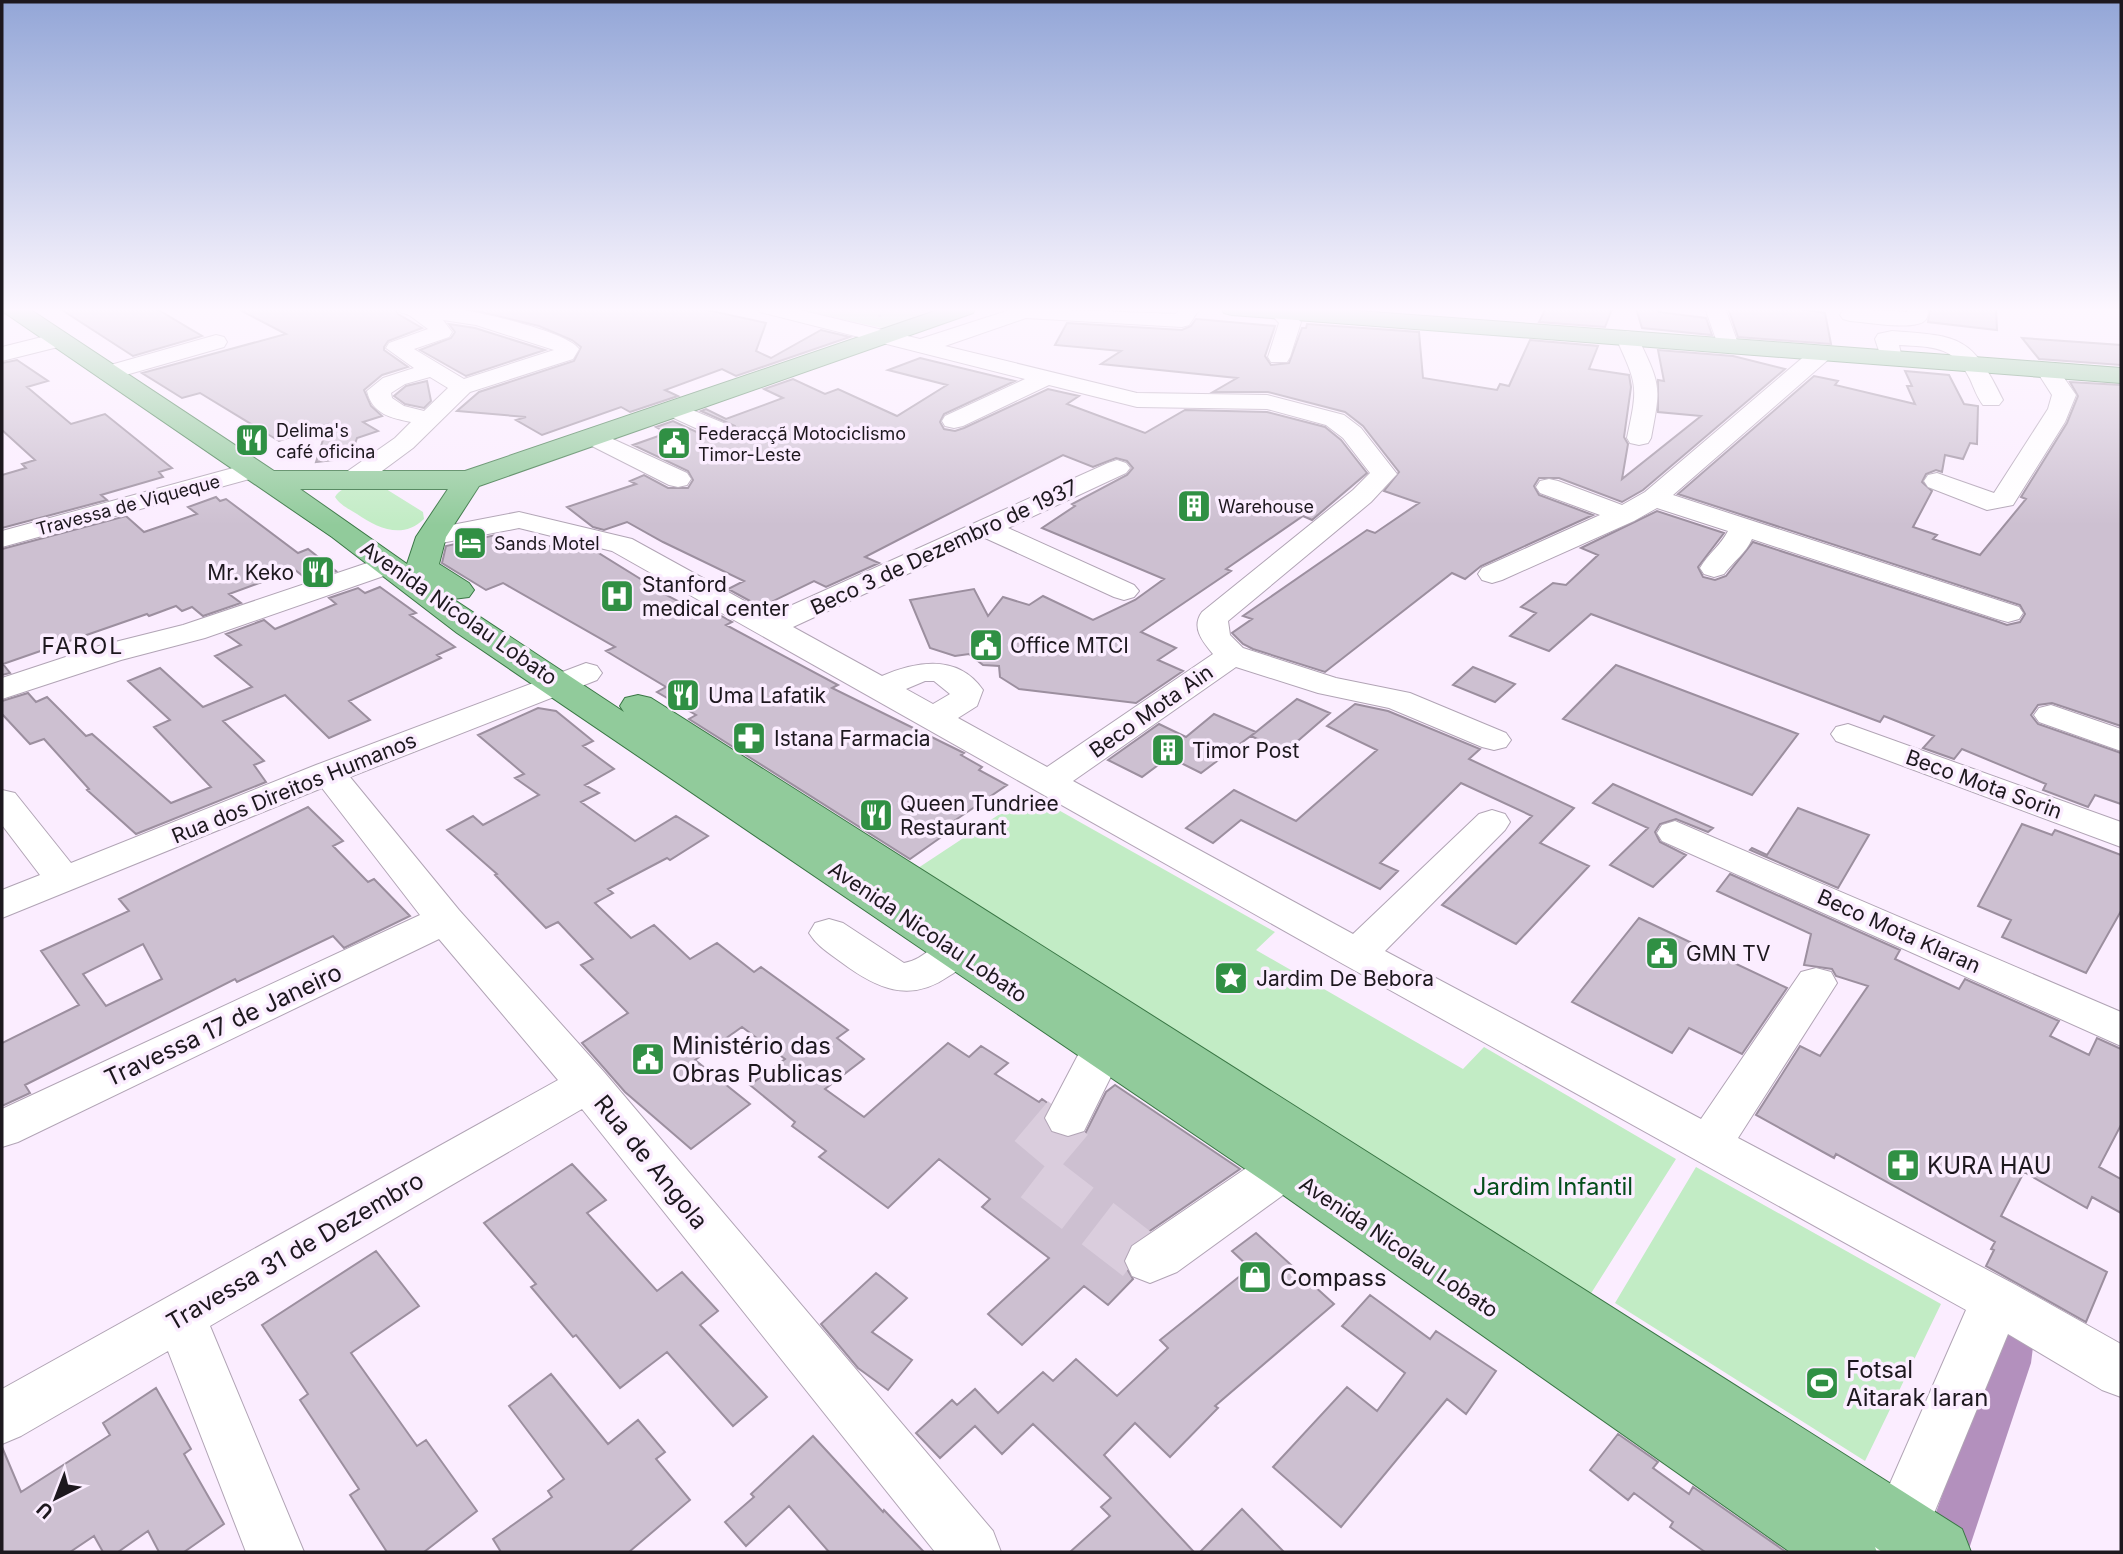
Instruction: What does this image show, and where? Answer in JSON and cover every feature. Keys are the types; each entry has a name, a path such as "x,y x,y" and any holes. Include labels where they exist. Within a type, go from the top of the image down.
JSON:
{"main road":[{"name":"Avenida Nicolau Lobato","path":"119,381 343,531 414,556 448,611 573,679 1909,1544"},
{"path":"262,475 468,480 756,381"},
{"path":"343,531 389,541 414,556 468,480"},
{"name":"Avenida Nicolau Lobato","path":"573,679 957,951 1284,1168 1845,1552"}],"street":[{"path":"396,381 379,391 381,401 396,412 429,419"},
{"path":"451,381 462,387"},
{"path":"354,479 404,443 462,387 482,381"},
{"path":"954,421 1040,381"},
{"name":"Beco Mota Ain","path":"1047,783 1232,655 1215,639 1211,627 1213,618 1362,496 1384,474 1352,433 1335,420 1267,402 1137,400 1056,381"},
{"path":"1639,438 1648,393 1646,381"},
{"path":"1492,574 1624,515 1654,498 1791,381"},
{"path":"1983,381 1991,400"},
{"path":"1937,481 1987,502 2004,499 2013,477 2060,411 2064,395 2054,381"},
{"path":"673,409 724,432"},
{"path":"593,437 678,479"},
{"name":"Beco 3 de Dezembro de 1937","path":"771,626 1117,468"},
{"name":"Travessa de Viqueque","path":"2,539 262,475"},
{"path":"1549,487 1624,515"},
{"path":"1654,498 2008,614"},
{"path":"2,689 110,653 194,632 519,520 622,545 1357,954 1996,1300 2118,1363"},
{"path":"1714,568 1719,559 1735,545 1742,527"},
{"path":"985,528 1125,591"},
{"path":"1232,655 1329,686 1398,700 1494,740"},
{"name":"Rua dos Direitos Humanos","path":"2,905 328,773 573,679"},
{"path":"2051,715 2121,741"},
{"name":"Beco Mota Sorin","path":"1848,734 2121,835"},
{"name":"Rua de Angola","path":"328,773 445,920 588,1084 972,1552"},
{"path":"2,801 64,880"},
{"path":"1357,954 1492,822"},
{"name":"Beco Mota Klaran","path":"1675,834 2121,1030"},
{"name":"Travessa 17 de Janeiro","path":"2,1129 445,920"},
{"path":"829,933 889,974 902,979 916,976 957,951"},
{"path":"1710,1143 1816,983"},
{"path":"1068,1118 1103,1048"},
{"name":"Travessa 31 de Dezembro","path":"2,1418 588,1084"},
{"path":"1150,1261 1284,1168"},
{"path":"1909,1544 1996,1300"},
{"path":"180,1317 271,1551"}],"green space":[{"path":"378,484 423,512 424,519 407,529 390,530 365,519 342,505 335,497 348,487"},
{"name":"Jardim Infantil","path":"1030,794 1275,932 1256,950 1463,1069 1484,1047 1676,1159 1583,1306 915,870"},
{"name":"Fotsal Aitarak laran","path":"1696,1167 1941,1304 1865,1461 1615,1303"}],"building":[{"path":"2,381 47,381 27,387 71,424 105,414 172,468 159,472 163,477 101,495 107,500 2,528 2,475 26,468 22,464 35,460 2,430"},
{"path":"154,381 375,381 364,390 371,406 382,416 363,422 378,431 357,438 350,458 316,462 328,424 279,441 200,393 182,398"},
{"path":"427,381 431,401 424,408 405,404 394,396 406,386"},
{"path":"514,381 691,381 665,390 678,396 630,412 621,407 542,435 516,420 526,417 457,411 479,392"},
{"path":"789,381 796,381 825,394 838,389 897,416 947,385 929,381 1015,381 944,414 940,422 944,429 955,431 964,428 1048,389 1079,396 1067,404 1145,433 1185,410 1267,412 1325,427 1341,440 1367,473 1312,520 1303,516 1226,569 1231,571 1141,632 1176,648 1158,660 1183,671 1136,703 1019,689 1000,677 999,666 983,665 969,654 955,656 930,648 910,600 974,589 988,616 1003,597 1029,605 1043,596 1093,620 1135,600 1164,579 1042,528 1075,506 1072,504 1127,475 1133,468 1127,461 1116,458 1093,467 1063,455 865,557 879,563 826,587 814,581 761,607 728,589 744,581 627,522 604,530 593,527 567,507 636,484 630,481 644,475 668,488 688,488 693,480 688,471 633,445 667,433 656,427 673,421 714,440 734,440 738,433 735,426 701,411 706,409 726,419 783,398 764,389"},
{"path":"1233,381 1439,381 1497,390 1500,384 1509,386 1512,381 1630,381 1624,437 1628,444 1622,479 1701,416 1658,412 1658,381 1771,381 1643,490 1622,502 1559,478 1539,478 1534,486 1539,495 1593,515 1481,566 1465,579 1452,573 1325,672 1253,649 1232,633 1252,619 1243,616 1367,530 1375,533 1419,503 1384,491 1399,472 1363,426 1345,412 1268,392 1213,392"},
{"path":"1809,381 1838,381 1835,385 1915,404 1907,386 1912,386 1909,381 1952,381 1964,404 1978,406 1977,444 1970,443 1963,459 1945,455 1942,472 1936,470 1926,474 1922,482 1932,491 1913,527 1937,535 1933,539 1980,555 2026,499 2021,497 2067,423 2078,396 2070,382 2121,385 2121,726 2052,703 2038,705 2031,715 2038,724 2121,753 2121,804 2095,795 2088,807 2043,790 2046,784 1962,749 1954,759 1923,748 1934,736 1884,716 1880,722 1591,614 1549,651 1510,636 1536,613 1521,607 1553,583 1566,585 1598,555 1581,548 1657,511 1724,533 1698,567 1703,577 1715,580 1726,576 1753,542 2007,625 2020,622 2025,614 2020,605 1678,494"},
{"path":"216,497 220,501 226,499 298,553 308,549 336,571 308,580 295,570 229,594 241,603 203,616 192,607 182,611 176,606 149,616 147,614 3,664 10,673 2,675 2,549 126,516 144,532 197,514 188,507"},
{"path":"500,534 514,543 524,539 540,549 565,542 592,549 689,607 698,603 732,622 726,625 838,685 832,688 964,753 961,755 982,767 979,770 1007,785 951,823 957,826 910,859 689,719 696,715 657,692 666,687 606,651 615,647 503,583 486,590 442,563 446,546"},
{"path":"380,587 416,613 410,615 455,647 437,655 441,658 349,701 370,720 329,738 285,695 223,721 264,761 254,765 266,782 136,834 87,790 89,789 44,739 30,744 2,714 2,701 28,693 36,702 47,697 86,736 92,734 171,803 211,787 154,727 170,720 128,681 160,668 203,707 252,687 215,656 241,645 226,634 264,620 275,629 336,604 329,598 358,588 365,593"},
{"path":"1616,665 1798,734 1752,795 1563,719"},
{"path":"1473,667 1515,684 1495,702 1453,685"},
{"path":"1297,699 1330,713 1285,752 1251,736"},
{"path":"1355,704 1388,711 1480,749 1469,759 1574,808 1540,843 1589,866 1516,944 1442,905 1532,816 1461,783 1380,863 1398,871 1380,889 1241,820 1213,843 1186,828 1234,790 1296,821 1377,750 1327,726"},
{"path":"538,708 556,711 593,741 583,746 614,769 585,785 599,793 581,802 635,841 676,816 708,836 670,860 667,858 608,889 613,893 595,903 631,938 654,925 690,959 717,943 754,972 761,967 848,1030 837,1038 864,1059 825,1089 864,1117 948,1043 969,1057 981,1046 1008,1063 995,1074 1039,1102 1042,1099 1049,1104 1043,1119 1051,1134 1067,1138 1085,1134 1106,1092 1115,1085 1240,1169 1131,1244 1123,1262 1133,1279 1108,1305 1084,1286 1022,1345 988,1314 1049,1258 982,1207 990,1199 939,1159 888,1208 819,1157 826,1151 792,1126 795,1122 750,1085 785,1059 742,1027 695,1060 750,1104 691,1149 625,1092 582,1043 628,1013 581,965 593,959 558,922 546,928 495,875 497,874 447,830 473,816 483,825 539,795 515,778 524,774 478,735"},
{"name":"Timor Post","path":"1214,714 1256,732 1201,773 1169,757 1142,777 1108,760 1159,724 1186,737"},
{"path":"1613,784 1713,828 1708,832 1676,819 1660,824 1655,832 1660,842 1686,855 1653,887 1610,865 1648,828 1593,803"},
{"path":"308,807 343,841 333,846 368,882 374,879 410,916 344,948 333,936 237,982 235,979 25,1085 30,1093 2,1106 2,1043 79,1005 41,951 129,911 119,899","holes":["143,944 162,979 106,1006 83,974"]},
{"path":"1798,808 1869,835 1838,888 1750,850 1752,848 1767,855"},
{"path":"2022,824 2052,835 2055,830 2121,855 2121,911 2086,973 2002,937 2011,920 1978,906"},
{"path":"1730,874 1900,950 1895,959 1959,989 1965,979 2059,1021 2050,1036 2089,1055 2097,1038 2121,1049 2121,1125 2099,1167 2121,1179 2121,1213 2092,1197 2087,1208 2024,1172 2001,1216 2107,1272 2086,1322 1986,1266 1995,1242 1836,1154 1834,1158 1756,1115 1800,1046 1820,1056 1868,986 1836,976 1832,969 1804,965 1811,934 1717,891"},
{"name":"GMN TV","path":"1639,918 1787,988 1742,1054 1689,1028 1672,1053 1572,1002"},
{"path":"572,1164 606,1200 587,1213 657,1291 682,1272 718,1311 700,1325 767,1397 733,1426 667,1352 620,1388 531,1287 536,1284 484,1223"},
{"path":"1256,1233 1334,1304 1215,1406 1218,1408 1170,1457 1135,1423 1104,1455 1194,1552 1070,1552 1110,1516 1101,1507 1111,1498 1033,1424 1002,1454 975,1426 940,1458 916,1433 952,1400 957,1405 975,1389 998,1413 1043,1372 1053,1381 1076,1359 1117,1396 1168,1348 1160,1340 1250,1268 1232,1251"},
{"path":"376,1251 419,1306 351,1353 417,1446 426,1440 477,1511 424,1552 387,1552 350,1495 359,1489 300,1400 308,1394 262,1325"},
{"path":"876,1273 907,1298 872,1332 912,1360 888,1390 858,1368 821,1324"},
{"path":"1370,1295 1430,1339 1436,1331 1496,1371 1466,1414 1447,1399 1341,1527 1273,1467 1347,1387 1377,1411 1405,1373 1342,1326"},
{"path":"551,1374 608,1444 638,1420 665,1452 656,1459 690,1500 629,1552 501,1552 493,1539 552,1497 548,1491 564,1479 509,1406"},
{"path":"156,1388 191,1449 184,1454 224,1524 184,1552 159,1552 148,1531 118,1552 103,1552 94,1536 70,1552 2,1552 2,1447 21,1492 110,1435 103,1423"},
{"path":"1618,1434 1658,1462 1653,1468 1689,1494 1693,1487 1786,1552 1705,1552 1670,1527 1673,1522 1634,1493 1628,1500 1590,1470"},
{"path":"813,1436 924,1552 829,1552 789,1506 746,1546 725,1522 754,1497 751,1494"},
{"path":"1242,1509 1284,1552 1200,1552"}],"waterway":[{"path":"1946,1549 2010,1363 2013,1339"}],"tunnel":[{"path":"1068,1118 1030,1163 1028,1170 1141,1257 1150,1261"}],"place":[{"name":"Delima's café oficina","path":"252,440"},
{"name":"Federacçã Motociclismo Timor-Leste","path":"674,443"},
{"name":"Warehouse","path":"1194,506"},
{"name":"Sands Motel","path":"470,543"},
{"name":"Mr. Keko","path":"318,572"},
{"name":"Stanford medical center","path":"617,596"},
{"name":"Office MTCI","path":"986,645"},
{"name":"Uma Lafatik","path":"683,695"},
{"name":"Istana Farmacia","path":"749,738"},
{"name":"Timor Post","path":"1168,750"},
{"name":"Queen Tundriee Restaurant","path":"876,815"},
{"name":"GMN TV","path":"1662,953"},
{"name":"Jardim De Bebora","path":"1231,978"},
{"name":"Ministério das Obras Publicas","path":"648,1059"},
{"name":"KURA HAU","path":"1903,1165"},
{"name":"Compass","path":"1255,1277"},
{"name":"Fotsal Aitarak laran","path":"1822,1383"}],"district":[{"name":"FAROL","path":"83,646"}]}
